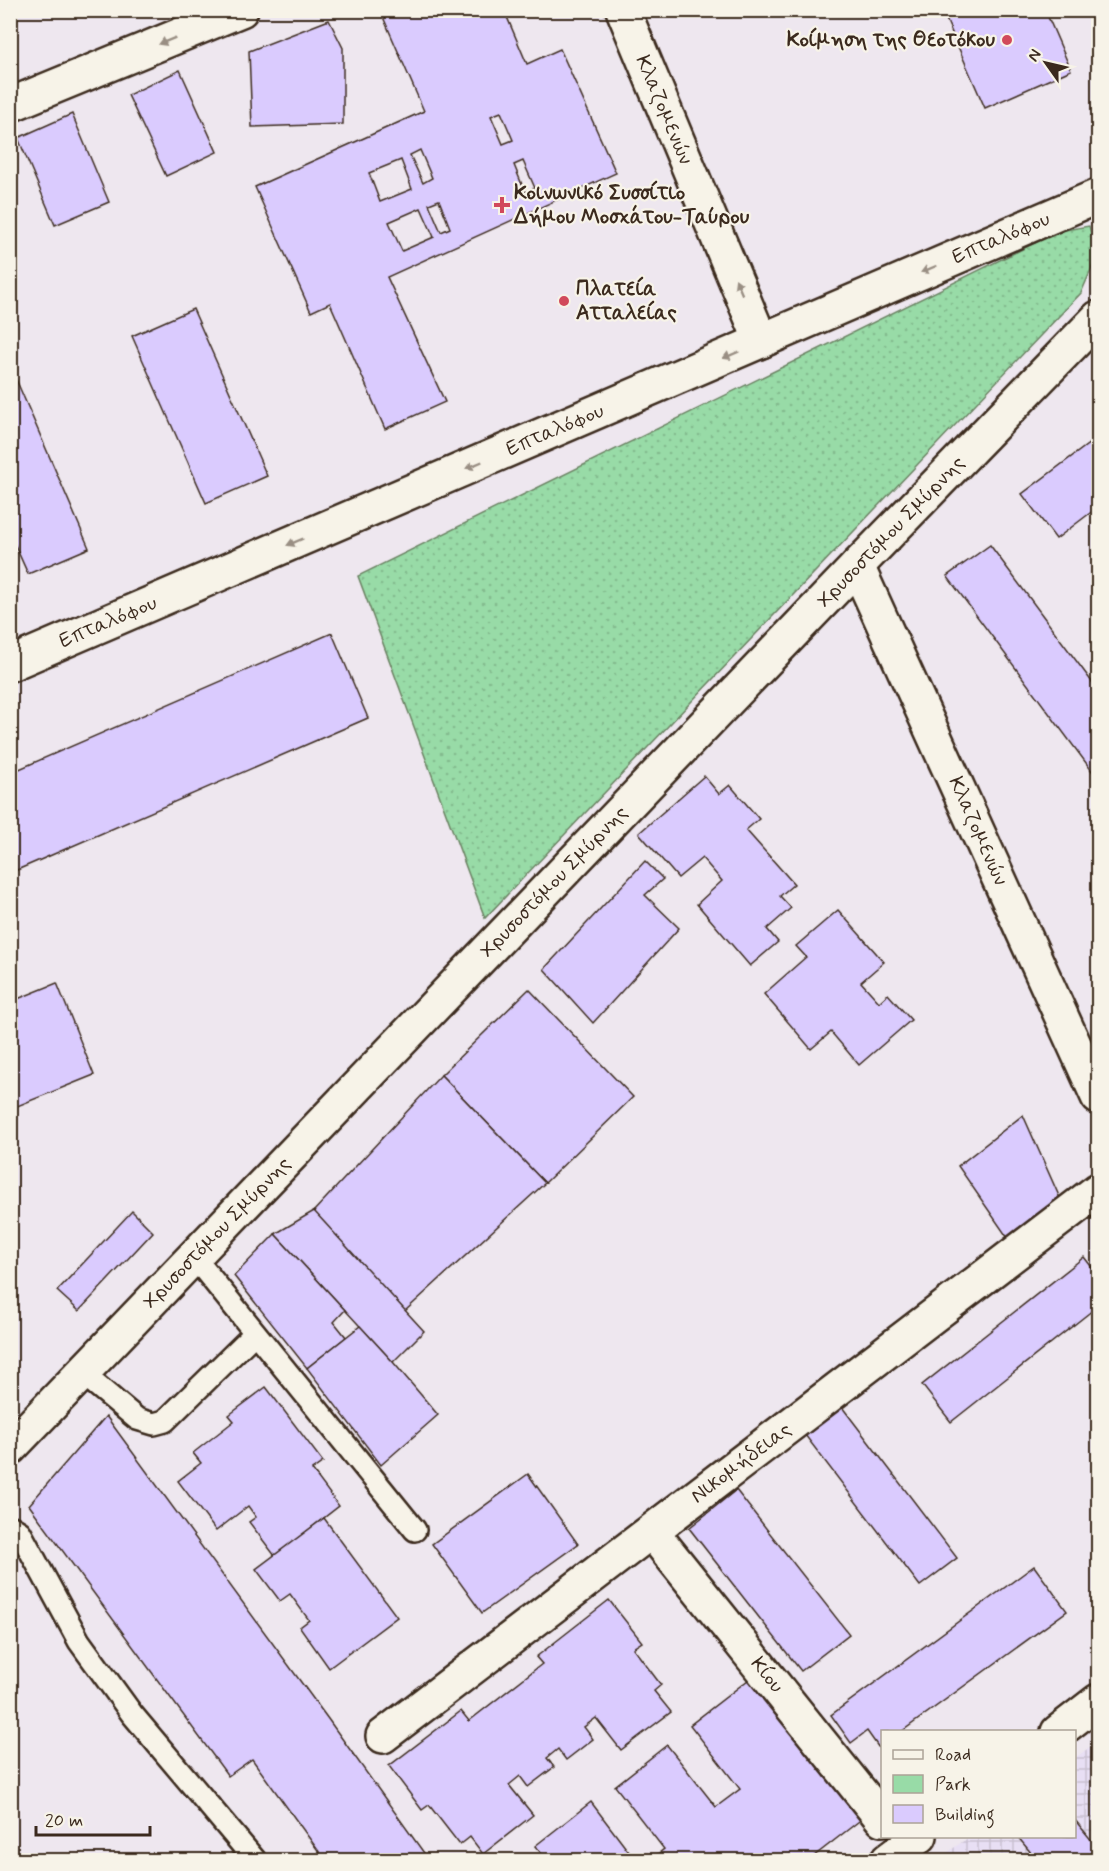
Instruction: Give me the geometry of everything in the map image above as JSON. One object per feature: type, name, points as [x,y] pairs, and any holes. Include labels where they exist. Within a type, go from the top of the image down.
[{"type":"street","points":[[10,105],[202,18],[241,10]]},
{"type":"street","name":"Κλαζομενών","points":[[623,10],[761,341]]},
{"type":"street","name":"Επταλόφου","points":[[10,664],[1098,196]]},
{"type":"street","name":"Χρυσοστόμου Σμύρνης","points":[[10,1448],[1098,318]]},
{"type":"street","name":"Κλαζομενών","points":[[857,566],[1098,1096]]},
{"type":"street","name":"Νικομήδειας","points":[[383,1736],[1098,1190]]},
{"type":"street","name":"Κίου","points":[[652,1532],[881,1818]]},
{"type":"street","points":[[1059,1730],[1098,1701]]},
{"type":"lane","points":[[194,1257],[415,1530]]},
{"type":"lane","points":[[82,1373],[137,1419],[154,1424],[165,1421],[255,1333]]},
{"type":"lane","points":[[10,1526],[20,1532],[79,1641],[132,1714],[255,1860]]},
{"type":"shaded area","points":[[1098,1741],[1098,1860],[937,1860],[968,1838],[1076,1838],[1076,1757]]},
{"type":"green space","points":[[1089,226],[1098,254],[1081,293],[485,918],[358,576],[1059,231]]},
{"type":"building","points":[[380,10],[504,10],[527,64],[560,49],[616,173],[387,277],[445,402],[385,429],[330,303],[311,312],[255,187],[424,111]],"holes":[[[501,112],[513,140],[503,144],[491,116]],[[420,150],[432,178],[423,183],[410,155]],[[401,160],[412,189],[380,202],[369,173]],[[523,161],[535,188],[525,192],[514,165]],[[439,200],[450,228],[441,232],[429,204]],[[421,208],[434,237],[402,251],[389,222]]]},
{"type":"building","name":"Κοίμηση της Θεοτόκου","points":[[942,10],[1045,10],[1071,70],[985,108]]},
{"type":"building","points":[[329,20],[343,48],[343,124],[252,127],[249,51]]},
{"type":"building","points":[[180,70],[217,152],[166,176],[128,95]]},
{"type":"building","points":[[72,114],[109,202],[55,225],[18,138]]},
{"type":"building","points":[[193,309],[267,476],[206,503],[132,336]]},
{"type":"building","points":[[15,377],[89,548],[28,574],[10,534],[10,379]]},
{"type":"building","points":[[1098,437],[1098,507],[1056,539],[1022,494]]},
{"type":"building","points":[[990,545],[1098,690],[1098,779],[947,576]]},
{"type":"building","points":[[332,633],[368,718],[10,873],[10,773]]},
{"type":"building","points":[[704,776],[719,794],[730,785],[759,819],[746,830],[794,884],[780,896],[791,908],[767,929],[778,942],[750,966],[697,904],[722,881],[702,858],[678,878],[639,833]]},
{"type":"building","points":[[645,861],[663,879],[645,895],[679,928],[593,1023],[544,969]]},
{"type":"building","points":[[838,910],[884,962],[861,982],[879,1002],[888,994],[911,1020],[859,1065],[831,1032],[811,1049],[764,994],[806,957],[796,946]]},
{"type":"building","points":[[57,983],[94,1075],[10,1109],[10,1002]]},
{"type":"building","points":[[529,989],[633,1097],[545,1183],[441,1075]]},
{"type":"building","points":[[441,1075],[545,1183],[405,1311],[313,1212]]},
{"type":"building","points":[[1023,1115],[1063,1205],[1012,1244],[958,1166]]},
{"type":"building","points":[[132,1211],[153,1232],[79,1311],[57,1291]]},
{"type":"building","points":[[314,1211],[424,1331],[393,1362],[275,1234]]},
{"type":"building","points":[[275,1234],[345,1310],[334,1322],[346,1337],[307,1368],[234,1276]]},
{"type":"building","points":[[1084,1257],[1098,1275],[1098,1306],[951,1422],[922,1385]]},
{"type":"building","points":[[360,1326],[438,1415],[381,1465],[307,1368]]},
{"type":"building","points":[[266,1387],[323,1462],[312,1470],[339,1506],[275,1556],[249,1522],[256,1517],[248,1506],[216,1531],[178,1481],[201,1463],[193,1453],[234,1421],[229,1415]]},
{"type":"building","points":[[842,1407],[957,1558],[920,1586],[805,1435]]},
{"type":"building","points":[[106,1416],[429,1860],[325,1860],[252,1759],[228,1776],[29,1505]]},
{"type":"building","points":[[528,1474],[578,1544],[482,1613],[432,1544]]},
{"type":"building","points":[[736,1490],[849,1634],[801,1671],[689,1528]]},
{"type":"building","points":[[324,1518],[397,1617],[329,1668],[300,1627],[309,1620],[290,1594],[280,1601],[256,1569]]},
{"type":"building","points":[[1034,1566],[1067,1611],[904,1730],[881,1730],[879,1748],[867,1731],[851,1743],[831,1715]]},
{"type":"building","points":[[609,1600],[642,1642],[633,1648],[661,1685],[654,1691],[671,1712],[621,1750],[596,1718],[584,1727],[593,1739],[566,1760],[558,1749],[547,1758],[554,1767],[528,1787],[520,1776],[509,1785],[533,1815],[483,1854],[470,1837],[460,1845],[429,1805],[422,1810],[389,1766],[461,1711],[469,1721],[542,1664],[536,1657]]},
{"type":"building","points":[[748,1680],[863,1818],[809,1860],[650,1860],[664,1849],[615,1786],[667,1745],[716,1807],[740,1789],[690,1725]]},
{"type":"building","points":[[591,1802],[635,1860],[547,1860],[535,1846]]},
{"type":"building","points":[[1076,1821],[1098,1848],[1098,1860],[1037,1860],[1019,1838],[1076,1838]]},
{"type":"place","name":"Κοίμηση της Θεοτόκου","points":[[1007,40]]},
{"type":"place","name":"Κοινωνικό Συσσίτιο Δήμου Μοσχάτου-Ταύρου","points":[[502,205]]},
{"type":"place","name":"Πλατεία Ατταλείας","points":[[564,301]]}]
